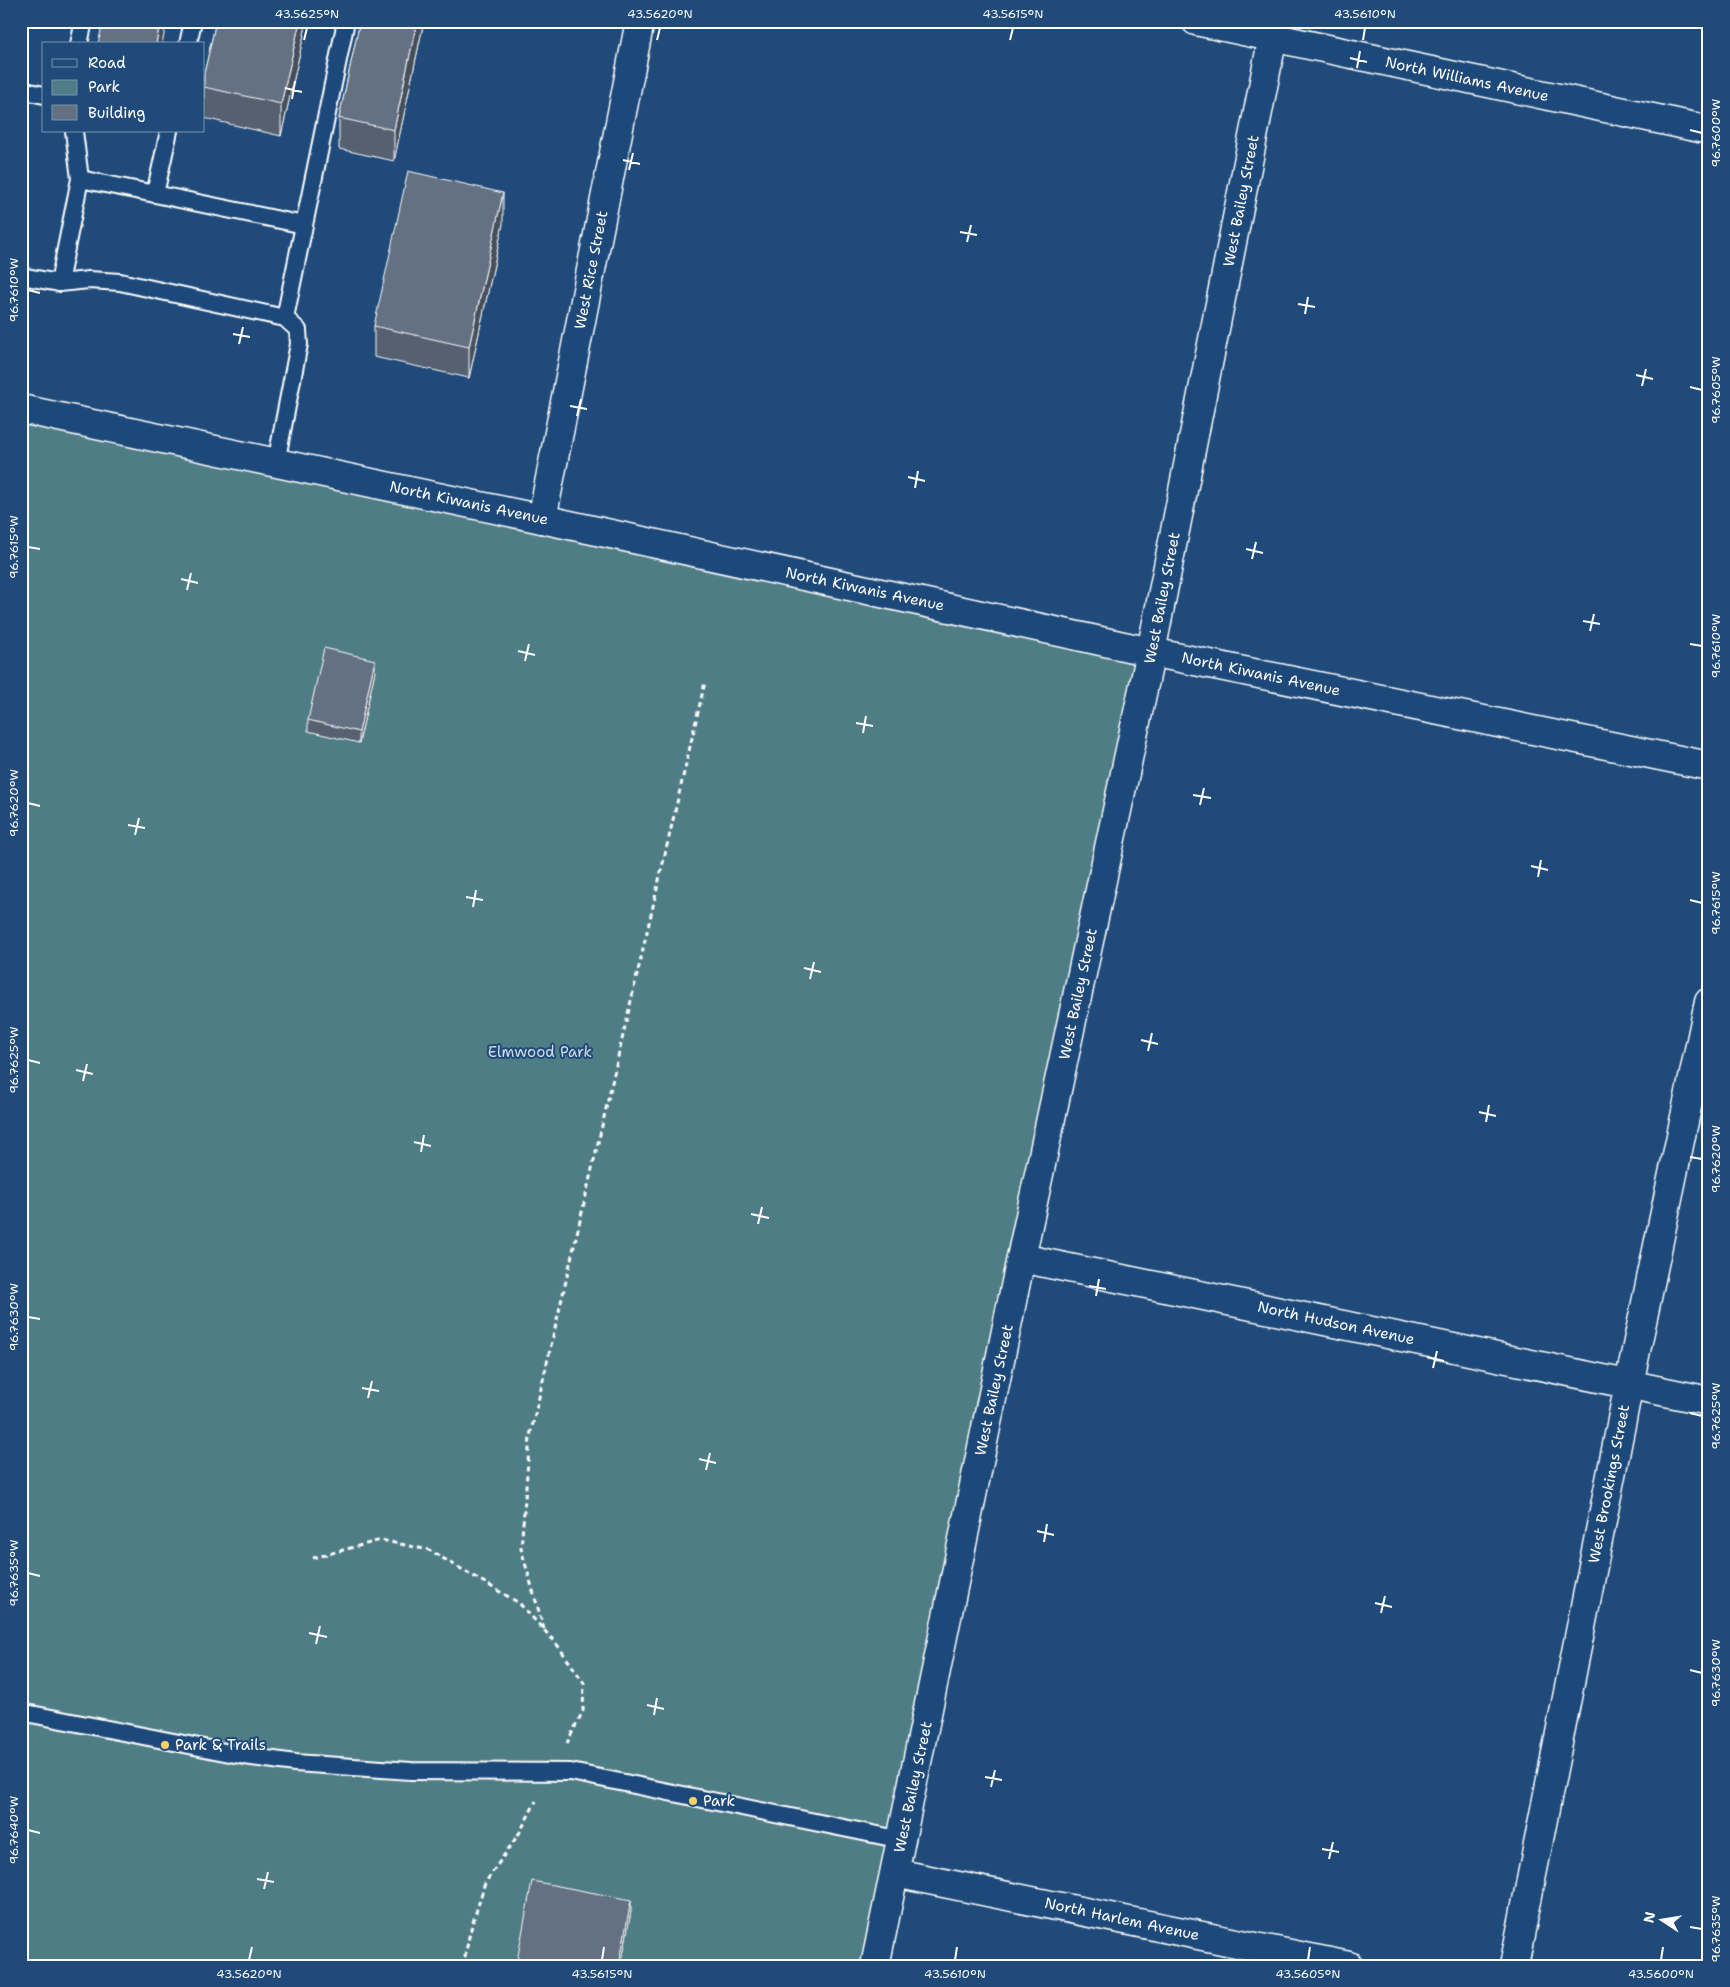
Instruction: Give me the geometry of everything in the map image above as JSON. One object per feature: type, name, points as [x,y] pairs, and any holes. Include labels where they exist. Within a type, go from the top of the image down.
[{"type":"street","name":"West Rice Street","points":[[542,518],[640,21]]},
{"type":"street","name":"North Williams Avenue","points":[[1196,21],[1275,30],[1709,130]]},
{"type":"street","name":"West Bailey Street","points":[[875,1966],[1021,1258],[1151,652],[1275,30]]},
{"type":"street","name":"North Kiwanis Avenue","points":[[21,409],[542,518],[1151,652],[1709,766]]},
{"type":"street","name":"West Brookings Street","points":[[1514,1966],[1629,1384],[1709,1002]]},
{"type":"street","name":"North Hudson Avenue","points":[[1021,1258],[1709,1401]]},
{"type":"street","name":"North Harlem Avenue","points":[[895,1873],[1349,1966]]},
{"type":"lane","points":[[79,42],[84,21]]},
{"type":"lane","points":[[188,42],[192,21]]},
{"type":"lane","points":[[285,318],[346,21]]},
{"type":"lane","points":[[21,90],[42,94]]},
{"type":"lane","points":[[59,283],[80,179],[74,132]]},
{"type":"lane","points":[[155,194],[169,132]]},
{"type":"lane","points":[[80,179],[304,225]]},
{"type":"lane","points":[[21,276],[59,283],[89,280],[120,282],[285,318],[298,330],[299,344],[276,463]]},
{"type":"lane","points":[[21,1712],[245,1756],[295,1763],[410,1771],[571,1772],[902,1840]]},
{"type":"path","points":[[544,1629],[521,1549],[530,1436],[705,682]]},
{"type":"path","points":[[313,1558],[380,1540],[429,1550],[519,1603],[556,1643],[584,1683],[583,1712],[520,1832],[486,1883],[470,1932],[463,1966]]},
{"type":"green space","name":"Elmwood Park","points":[[21,410],[1151,652],[881,1966],[21,1966]]},
{"type":"building","points":[[103,21],[160,21],[156,42],[98,42]]},
{"type":"building","points":[[216,21],[300,21],[281,104],[205,87],[205,70]]},
{"type":"building","points":[[360,21],[417,21],[394,130],[339,118]]},
{"type":"building","points":[[408,171],[503,193],[469,347],[374,326]]},
{"type":"building","points":[[324,648],[375,660],[359,732],[308,720]]},
{"type":"building","points":[[532,1881],[631,1900],[619,1966],[543,1966],[517,1961]]},
{"type":"place","name":"Park & Trails","points":[[165,1745]]},
{"type":"place","name":"Park","points":[[693,1801]]}]
